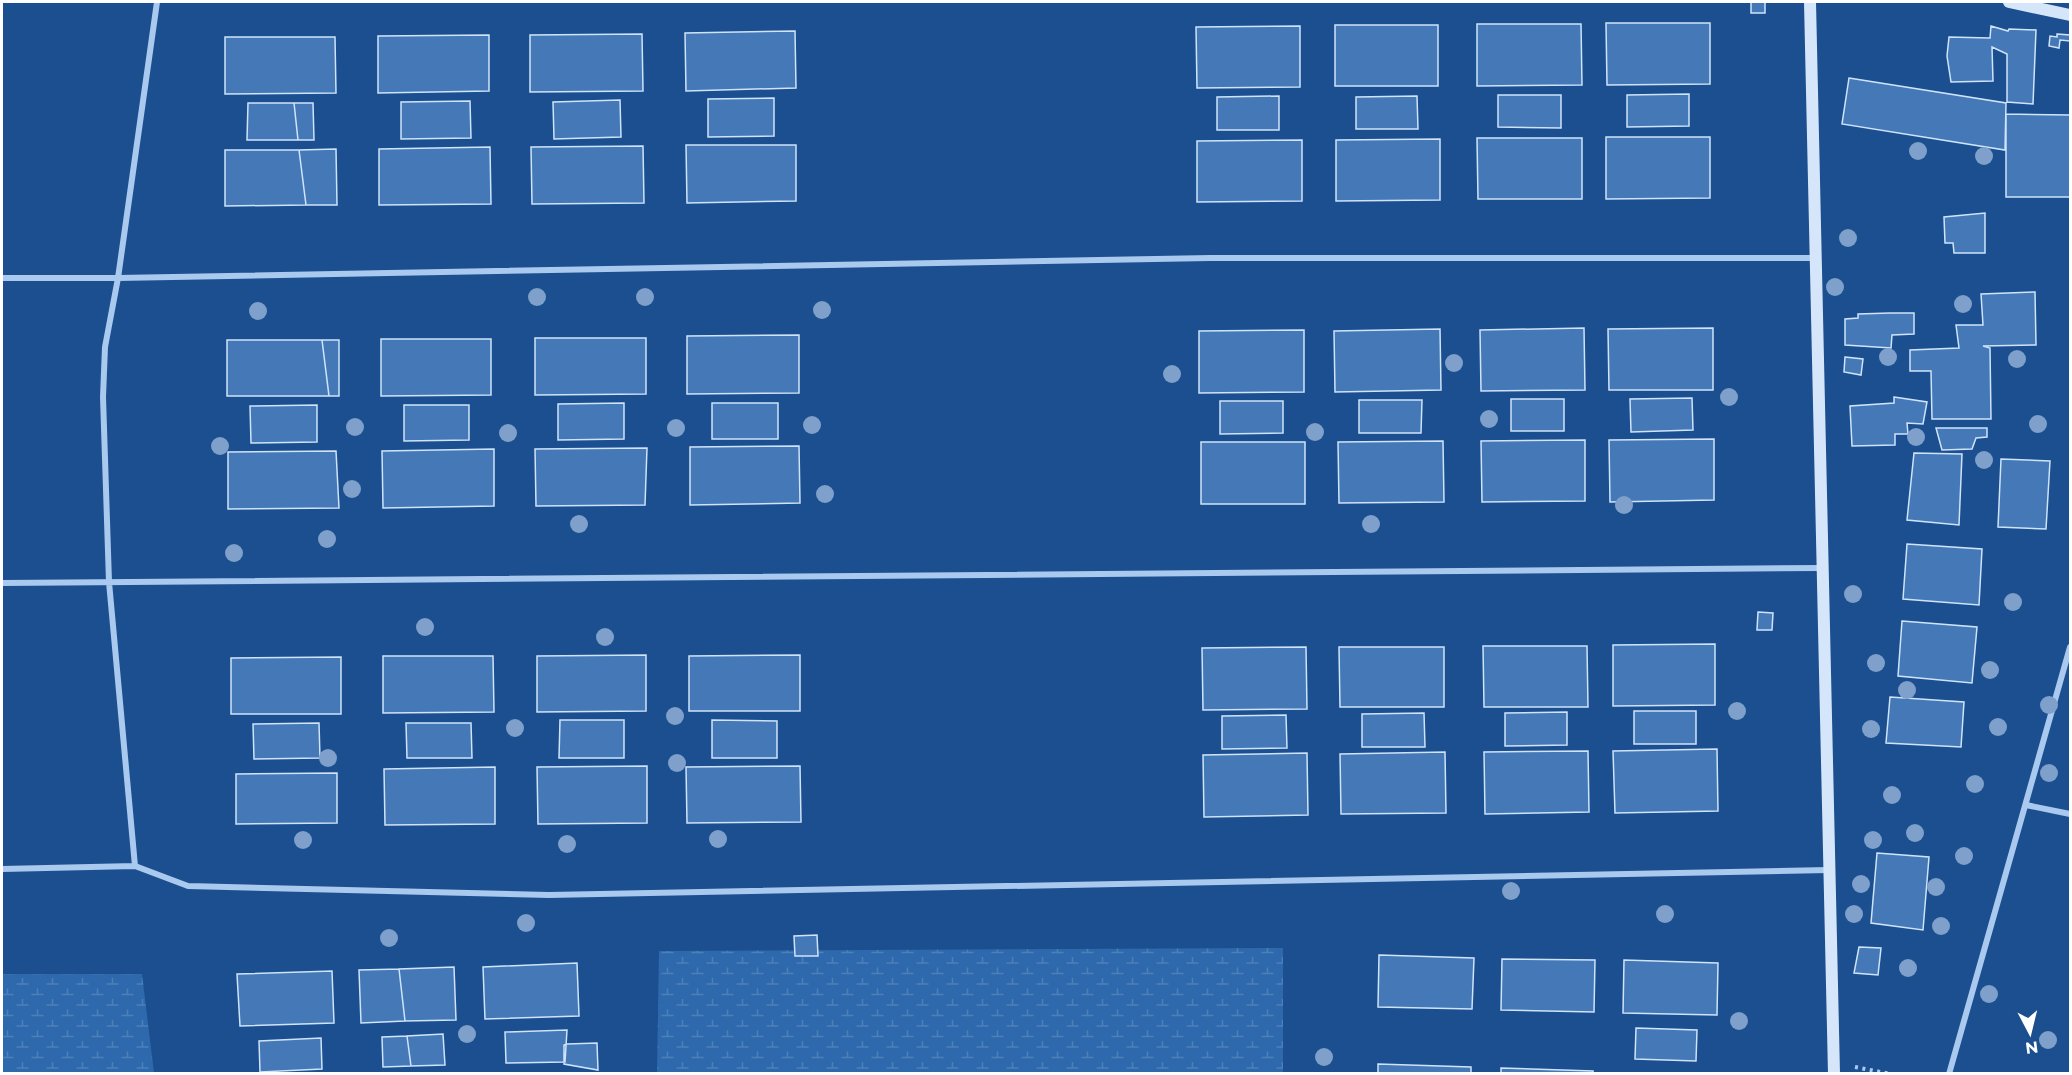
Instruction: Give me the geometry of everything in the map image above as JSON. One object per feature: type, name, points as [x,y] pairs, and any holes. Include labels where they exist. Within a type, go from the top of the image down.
[{"type":"main road","points":[[1810,2],[1833,1068]]},
{"type":"main road","points":[[2009,2],[2070,15]]},
{"type":"street","points":[[135,866],[109,582],[103,397],[105,347],[118,278],[157,2]]},
{"type":"street","points":[[2,278],[118,278],[1210,258],[1816,258]]},
{"type":"street","points":[[2,583],[1823,568]]},
{"type":"street","points":[[1949,1074],[2070,647]]},
{"type":"street","points":[[2026,805],[2070,814]]},
{"type":"street","points":[[2,869],[135,866],[188,886],[549,895],[1829,870]]},
{"type":"path","points":[[1833,1068],[1891,1074]]},
{"type":"green space","points":[[1283,948],[1283,1073],[657,1074],[659,951]]},
{"type":"green space","points":[[2,974],[142,974],[154,1073],[2,1073]]},
{"type":"building","points":[[1751,2],[1765,2],[1765,13],[1751,13]]},
{"type":"building","points":[[1606,23],[1710,23],[1710,84],[1607,85]]},
{"type":"building","points":[[1477,24],[1581,24],[1582,85],[1477,86]]},
{"type":"building","points":[[1335,25],[1438,25],[1438,86],[1335,86]]},
{"type":"building","points":[[1300,26],[1300,87],[1197,88],[1196,27]]},
{"type":"building","points":[[1991,26],[2008,31],[2009,29],[2036,30],[2033,104],[2007,102],[2007,54],[1992,47],[1993,81],[1951,82],[1947,56],[1949,37],[1990,38]]},
{"type":"building","points":[[795,31],[796,88],[686,91],[685,33]]},
{"type":"building","points":[[642,34],[643,91],[530,92],[530,35]]},
{"type":"building","points":[[2057,34],[2070,35],[2070,41],[2060,40],[2059,48],[2049,46],[2050,36],[2057,37]]},
{"type":"building","points":[[489,35],[489,91],[378,93],[378,36]]},
{"type":"building","points":[[225,37],[335,37],[336,93],[225,94]]},
{"type":"building","points":[[1849,78],[2006,103],[2005,150],[1842,124]]},
{"type":"building","points":[[1689,94],[1689,126],[1627,127],[1627,95]]},
{"type":"building","points":[[1498,95],[1561,95],[1561,128],[1498,127]]},
{"type":"building","points":[[1279,96],[1279,130],[1217,130],[1217,97]]},
{"type":"building","points":[[1417,96],[1418,129],[1356,129],[1356,97]]},
{"type":"building","points":[[774,98],[774,136],[708,137],[708,99]]},
{"type":"building","points":[[620,100],[621,137],[554,139],[553,102]]},
{"type":"building","points":[[470,101],[471,138],[401,139],[401,102]]},
{"type":"building","points":[[248,103],[294,103],[298,140],[247,140]]},
{"type":"building","points":[[294,103],[313,103],[314,140],[298,140]]},
{"type":"building","points":[[2006,114],[2070,115],[2070,197],[2006,197]]},
{"type":"building","points":[[1606,137],[1710,137],[1710,198],[1606,199]]},
{"type":"building","points":[[1477,138],[1582,138],[1582,199],[1478,199]]},
{"type":"building","points":[[1440,139],[1440,200],[1336,201],[1336,140]]},
{"type":"building","points":[[1302,140],[1302,201],[1197,202],[1197,141]]},
{"type":"building","points":[[686,145],[796,145],[796,201],[687,203]]},
{"type":"building","points":[[643,146],[644,203],[532,204],[531,147]]},
{"type":"building","points":[[490,147],[491,204],[379,205],[379,149]]},
{"type":"building","points":[[336,149],[337,205],[306,205],[299,150]]},
{"type":"building","points":[[225,150],[299,150],[306,205],[225,206]]},
{"type":"building","points":[[1985,213],[1985,253],[1954,253],[1953,243],[1945,243],[1944,217]]},
{"type":"building","points":[[2035,292],[2036,345],[1983,346],[1990,348],[1991,419],[1932,419],[1931,371],[1910,371],[1910,350],[1959,348],[1956,325],[1983,325],[1981,294]]},
{"type":"building","points":[[1914,313],[1914,334],[1892,335],[1891,348],[1845,345],[1845,319],[1858,318],[1858,314]]},
{"type":"building","points":[[1584,328],[1585,390],[1481,391],[1480,330]]},
{"type":"building","points":[[1713,328],[1713,390],[1609,390],[1608,329]]},
{"type":"building","points":[[1440,329],[1441,390],[1335,392],[1334,331]]},
{"type":"building","points":[[1304,330],[1304,392],[1199,393],[1199,331]]},
{"type":"building","points":[[799,335],[799,393],[687,394],[687,336]]},
{"type":"building","points":[[535,338],[646,338],[646,394],[535,395]]},
{"type":"building","points":[[381,339],[491,339],[491,395],[381,396]]},
{"type":"building","points":[[227,340],[322,340],[329,396],[227,396]]},
{"type":"building","points":[[322,340],[339,340],[339,396],[329,396]]},
{"type":"building","points":[[1845,357],[1863,359],[1861,375],[1844,372]]},
{"type":"building","points":[[1894,397],[1927,402],[1923,424],[1907,423],[1908,434],[1895,434],[1895,445],[1852,446],[1850,406],[1894,403]]},
{"type":"building","points":[[1692,398],[1693,430],[1631,432],[1630,399]]},
{"type":"building","points":[[1511,399],[1564,399],[1564,431],[1511,431]]},
{"type":"building","points":[[1359,400],[1422,400],[1421,433],[1359,433]]},
{"type":"building","points":[[1220,401],[1283,401],[1283,433],[1220,434]]},
{"type":"building","points":[[624,403],[624,439],[558,440],[558,404]]},
{"type":"building","points":[[712,403],[778,403],[778,439],[712,439]]},
{"type":"building","points":[[317,405],[317,442],[251,443],[250,406]]},
{"type":"building","points":[[404,405],[469,405],[469,440],[404,441]]},
{"type":"building","points":[[1936,428],[1987,428],[1987,437],[1976,438],[1972,449],[1942,450]]},
{"type":"building","points":[[1714,439],[1714,500],[1610,502],[1609,440]]},
{"type":"building","points":[[1585,440],[1585,501],[1482,502],[1481,441]]},
{"type":"building","points":[[1443,441],[1444,502],[1339,503],[1338,442]]},
{"type":"building","points":[[1201,442],[1305,442],[1305,504],[1201,504]]},
{"type":"building","points":[[799,446],[800,503],[690,505],[690,447]]},
{"type":"building","points":[[647,448],[645,505],[536,506],[535,449]]},
{"type":"building","points":[[494,449],[494,506],[383,508],[382,451]]},
{"type":"building","points":[[336,451],[339,508],[228,509],[228,452]]},
{"type":"building","points":[[1914,453],[1962,454],[1959,525],[1907,520]]},
{"type":"building","points":[[2001,459],[2050,461],[2046,529],[1998,527]]},
{"type":"building","points":[[1907,544],[1982,549],[1979,605],[1903,599]]},
{"type":"building","points":[[1758,612],[1773,613],[1772,630],[1757,630]]},
{"type":"building","points":[[1902,621],[1977,627],[1972,683],[1898,676]]},
{"type":"building","points":[[1715,644],[1715,705],[1613,706],[1613,645]]},
{"type":"building","points":[[1483,646],[1587,646],[1588,707],[1484,707]]},
{"type":"building","points":[[1306,647],[1307,709],[1203,710],[1202,648]]},
{"type":"building","points":[[1339,647],[1444,647],[1444,707],[1340,707]]},
{"type":"building","points":[[646,655],[646,711],[537,712],[537,656]]},
{"type":"building","points":[[800,655],[800,711],[689,711],[689,656]]},
{"type":"building","points":[[383,656],[493,656],[494,712],[383,713]]},
{"type":"building","points":[[341,657],[341,714],[231,714],[231,658]]},
{"type":"building","points":[[1890,697],[1964,702],[1961,747],[1886,743]]},
{"type":"building","points":[[1634,711],[1696,711],[1696,744],[1634,744]]},
{"type":"building","points":[[1567,712],[1567,745],[1505,746],[1505,713]]},
{"type":"building","points":[[1424,713],[1425,747],[1362,747],[1362,714]]},
{"type":"building","points":[[1286,715],[1287,748],[1222,749],[1222,716]]},
{"type":"building","points":[[560,720],[624,720],[624,758],[559,758]]},
{"type":"building","points":[[712,720],[777,721],[777,758],[712,758]]},
{"type":"building","points":[[319,723],[320,758],[254,759],[253,724]]},
{"type":"building","points":[[406,723],[471,723],[472,758],[407,758]]},
{"type":"building","points":[[1717,749],[1718,811],[1615,813],[1613,751]]},
{"type":"building","points":[[1588,751],[1589,812],[1485,814],[1484,752]]},
{"type":"building","points":[[1445,752],[1446,813],[1341,814],[1340,754]]},
{"type":"building","points":[[1307,753],[1308,815],[1204,817],[1203,755]]},
{"type":"building","points":[[647,766],[647,823],[538,824],[537,767]]},
{"type":"building","points":[[800,766],[801,822],[687,823],[686,767]]},
{"type":"building","points":[[495,767],[495,824],[385,825],[384,769]]},
{"type":"building","points":[[337,773],[337,823],[236,824],[236,774]]},
{"type":"building","points":[[1877,853],[1929,857],[1923,930],[1871,923]]},
{"type":"building","points":[[817,935],[818,956],[795,956],[794,936]]},
{"type":"building","points":[[1859,947],[1881,948],[1878,975],[1854,973]]},
{"type":"building","points":[[1379,955],[1474,958],[1472,1009],[1378,1007]]},
{"type":"building","points":[[1502,959],[1595,960],[1594,1012],[1501,1010]]},
{"type":"building","points":[[1624,960],[1718,963],[1717,1015],[1623,1013]]},
{"type":"building","points":[[577,963],[579,1016],[485,1019],[483,967]]},
{"type":"building","points":[[454,967],[456,1020],[405,1021],[399,969]]},
{"type":"building","points":[[399,969],[405,1021],[361,1023],[359,970]]},
{"type":"building","points":[[332,971],[334,1023],[240,1026],[237,974]]},
{"type":"building","points":[[1636,1028],[1697,1030],[1696,1061],[1635,1059]]},
{"type":"building","points":[[567,1030],[565,1062],[506,1063],[505,1032]]},
{"type":"building","points":[[443,1034],[445,1065],[411,1066],[407,1036]]},
{"type":"building","points":[[407,1036],[411,1066],[383,1067],[382,1037]]},
{"type":"building","points":[[321,1038],[322,1069],[260,1072],[259,1041]]},
{"type":"building","points":[[597,1043],[598,1070],[564,1064],[564,1045]]},
{"type":"building","points":[[1378,1064],[1471,1067],[1471,1074],[1378,1074]]},
{"type":"building","points":[[1501,1068],[1593,1071],[1593,1074],[1501,1074]]}]
